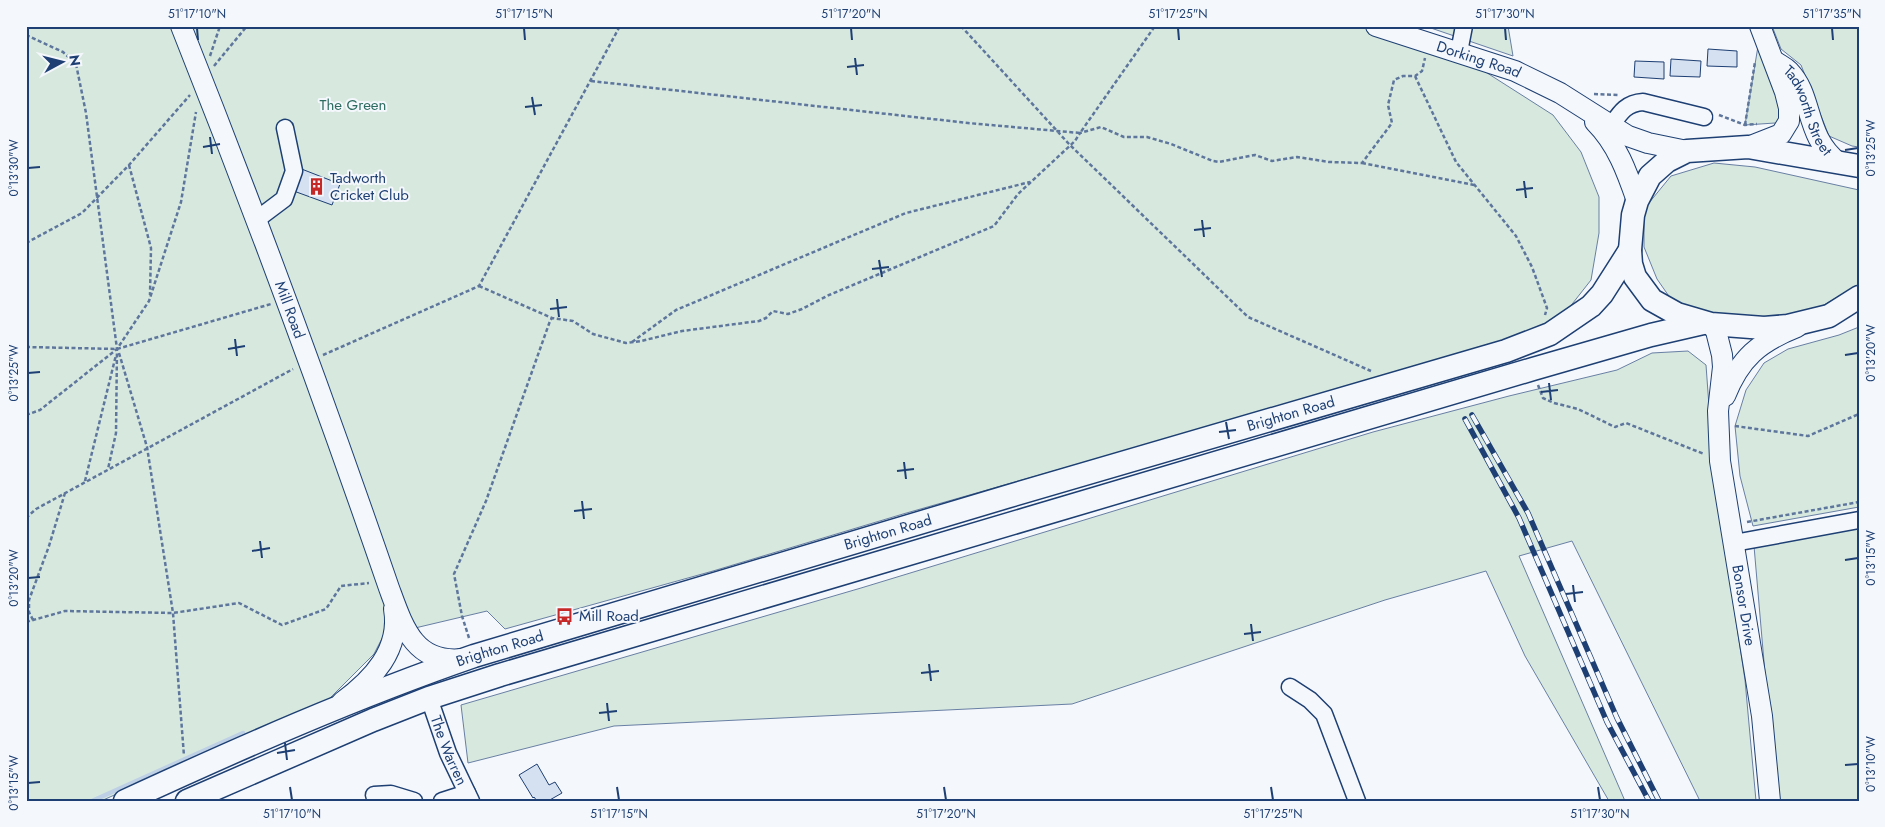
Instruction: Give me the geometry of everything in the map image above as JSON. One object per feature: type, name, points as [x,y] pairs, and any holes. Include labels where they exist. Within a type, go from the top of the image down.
[{"type":"highway","points":[[1849,165],[1748,147],[1687,151],[1667,161],[1650,176],[1636,201],[1632,223],[1631,264],[1635,277],[1652,300],[1677,314],[1707,324],[1764,328],[1813,322],[1829,316],[1859,298]]},
{"type":"highway","name":"Brighton Road","points":[[125,801],[326,712],[471,658],[1043,486],[1490,356],[1537,340],[1564,325],[1590,306],[1602,294],[1630,250]]},
{"type":"highway","name":"Brighton Road","points":[[187,801],[208,796],[318,743],[428,698],[510,672],[1533,369],[1651,335],[1707,324]]},
{"type":"main road","name":"Mill Road","points":[[181,26],[286,299],[389,588],[409,635],[417,646],[427,654],[439,659],[471,658]]},
{"type":"main road","name":"Dorking Road","points":[[1376,26],[1515,71],[1546,85],[1628,136],[1648,143],[1687,151]]},
{"type":"main road","name":"Tadworth Street","points":[[1748,147],[1780,134],[1789,121],[1788,102],[1765,59],[1760,26]]},
{"type":"main road","name":"Tadworth Street","points":[[1765,59],[1789,70],[1795,80],[1818,140],[1830,156],[1849,165]]},
{"type":"main road","name":"Dorking Road","points":[[1576,104],[1608,138],[1623,163],[1636,201]]},
{"type":"main road","name":"Bonsor Drive","points":[[1718,411],[1737,370],[1752,352],[1769,340],[1813,322]]},
{"type":"main road","name":"Bonsor Drive","points":[[1707,324],[1716,331],[1722,355],[1723,367],[1718,411],[1720,461],[1762,716],[1770,801]]},
{"type":"main road","name":"Mill Road","points":[[326,712],[369,680],[390,650],[394,632],[395,613],[389,588]]},
{"type":"street","points":[[1459,52],[1464,26]]},
{"type":"street","points":[[1611,126],[1624,108],[1634,102],[1643,102],[1704,117]]},
{"type":"street","points":[[256,220],[284,199],[294,171],[285,128]]},
{"type":"street","points":[[1732,534],[1859,520]]},
{"type":"street","points":[[1290,687],[1310,700],[1324,714],[1357,801]]},
{"type":"street","name":"The Warren","points":[[428,698],[448,754],[469,797]]},
{"type":"street","points":[[374,795],[391,794],[414,801]]},
{"type":"street","points":[[442,801],[469,797]]},
{"type":"path","points":[[202,80],[220,26]]},
{"type":"path","points":[[26,243],[82,213],[129,165],[247,26]]},
{"type":"path","points":[[26,518],[36,509],[147,447],[309,361],[479,286],[620,26]]},
{"type":"path","points":[[961,26],[1057,131],[1248,317],[1371,371]]},
{"type":"path","points":[[479,286],[552,318],[573,321],[593,334],[632,343],[682,330],[759,321],[766,318],[773,311],[788,314],[802,309],[829,295],[994,226],[1018,194],[1080,133],[1155,26]]},
{"type":"path","points":[[26,35],[63,52],[76,64],[86,113],[118,349],[116,433],[108,469]]},
{"type":"path","points":[[1362,163],[1392,123],[1388,105],[1394,80],[1403,76],[1415,76],[1422,71],[1425,57],[1438,46]]},
{"type":"path","points":[[1745,125],[1765,59]]},
{"type":"path","points":[[1415,76],[1456,162],[1516,236],[1532,267],[1547,308],[1537,340]]},
{"type":"path","points":[[591,80],[958,122],[1080,133],[1101,127],[1124,137],[1147,137],[1171,144],[1219,162],[1255,155],[1272,160],[1297,158],[1328,162],[1362,163],[1475,186]]},
{"type":"path","points":[[26,415],[40,410],[118,349],[150,301],[181,202],[196,110]]},
{"type":"path","points":[[129,165],[152,248],[150,301]]},
{"type":"path","points":[[632,343],[676,310],[906,213],[1032,181]]},
{"type":"path","points":[[26,347],[118,349],[286,299]]},
{"type":"path","points":[[471,658],[454,574],[486,501],[552,318]]},
{"type":"path","points":[[118,349],[147,447],[173,613],[184,757]]},
{"type":"path","points":[[85,482],[118,349]]},
{"type":"path","points":[[1533,369],[1543,398],[1578,409],[1616,427],[1626,423],[1720,461]]},
{"type":"path","points":[[1735,426],[1808,436],[1859,414]]},
{"type":"path","points":[[34,620],[29,612],[29,600],[49,546],[65,494]]},
{"type":"path","points":[[1732,534],[1859,502]]},
{"type":"path","points":[[26,622],[65,611],[173,613],[239,603],[282,625],[326,609],[341,586],[389,588]]},
{"type":"green space","name":"The Green","points":[[26,26],[1376,26],[1484,71],[1553,115],[1581,152],[1599,197],[1599,233],[1591,280],[1569,308],[1520,340],[1411,367],[713,571],[505,629],[487,611],[415,628],[395,613],[374,654],[329,699],[101,801],[26,801]]},
{"type":"green space","points":[[1425,26],[1508,26],[1513,56]]},
{"type":"green space","points":[[1772,26],[1859,26],[1859,147],[1829,136],[1801,65],[1781,49]]},
{"type":"green space","points":[[1761,28],[1784,128],[1775,123],[1745,125]]},
{"type":"green space","points":[[1714,163],[1755,167],[1859,190],[1859,284],[1814,311],[1776,319],[1718,316],[1673,302],[1657,279],[1644,247],[1644,209],[1671,176]]},
{"type":"green space","points":[[1859,327],[1859,507],[1753,526],[1740,476],[1735,426],[1746,390],[1764,363],[1788,349],[1839,335]]},
{"type":"green space","points":[[1688,351],[1706,365],[1714,475],[1745,680],[1756,801],[1700,801],[1572,541],[1519,556],[1625,801],[1609,801],[1525,656],[1486,571],[1385,600],[1072,704],[614,726],[468,763],[461,705],[861,588],[1373,432],[1617,370],[1652,353]]},
{"type":"green space","points":[[1859,527],[1859,801],[1776,801],[1754,546]]},
{"type":"building","points":[[1708,49],[1737,51],[1737,67],[1707,66]]},
{"type":"building","points":[[1671,59],[1701,61],[1700,77],[1670,76]]},
{"type":"building","points":[[1635,61],[1664,62],[1664,79],[1634,77]]},
{"type":"building","name":"Tadworth Cricket Club","points":[[299,168],[340,184],[332,205],[291,190]]},
{"type":"building","points":[[537,764],[549,785],[555,782],[562,793],[548,801],[537,801],[533,798],[519,775]]},
{"type":"waterway","points":[[92,801],[243,733]]},
{"type":"railway","points":[[1472,415],[1528,513],[1617,718],[1659,801]]},
{"type":"railway","points":[[1465,419],[1519,518],[1607,722],[1649,801]]},
{"type":"place","name":"Tadworth Cricket Club","points":[[316,187]]},
{"type":"place","name":"Mill Road","points":[[565,616]]}]
